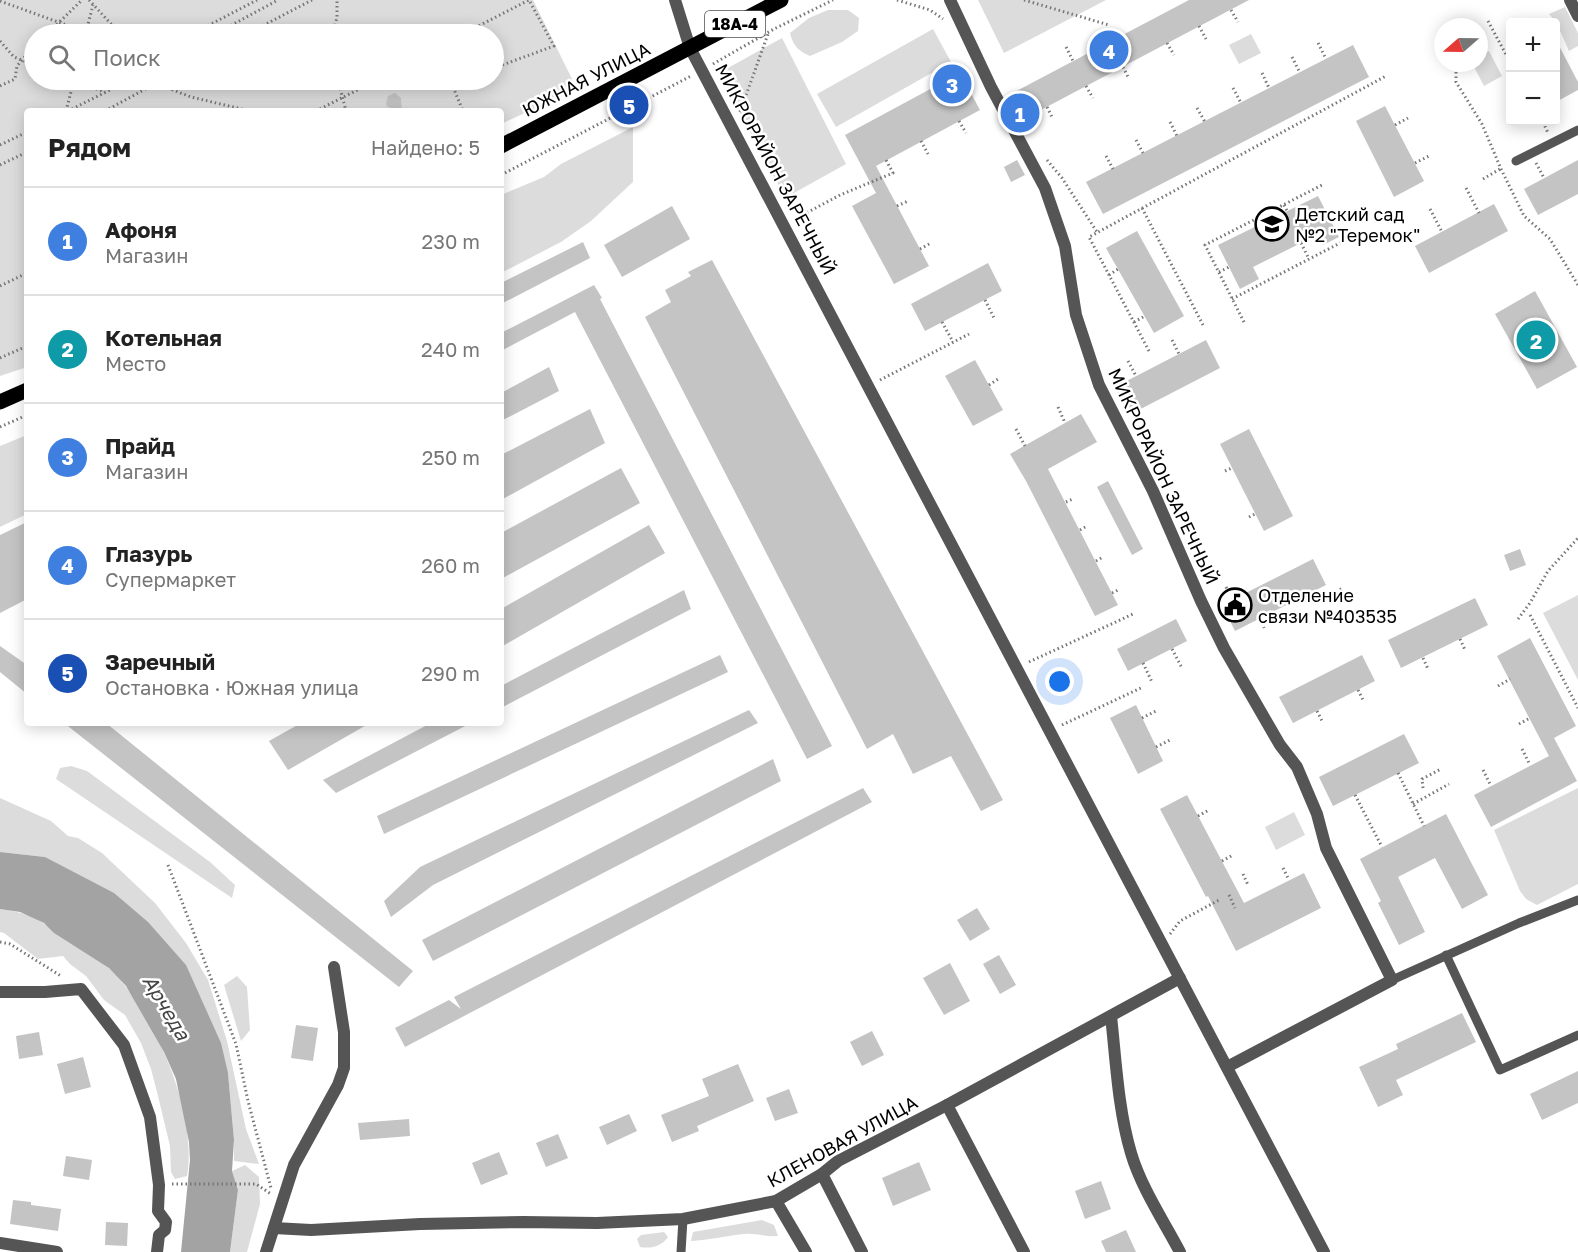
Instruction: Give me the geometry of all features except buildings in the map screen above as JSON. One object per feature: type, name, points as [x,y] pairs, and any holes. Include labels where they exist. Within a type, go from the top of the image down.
[{"type":"main road","name":"18А-4","points":[[690,48],[781,0]]},
{"type":"main road","name":"ЮЖНАЯ УЛИЦА","points":[[504,144],[690,48]]},
{"type":"main road","points":[[0,402],[24,391]]},
{"type":"street","name":"МИКРОРАЙОН ЗАРЕЧНЫЙ","points":[[675,0],[690,48],[1324,1252]]},
{"type":"street","name":"МИКРОРАЙОН ЗАРЕЧНЫЙ","points":[[950,0],[991,87],[1046,188],[1065,246],[1076,315],[1099,385],[1153,491],[1224,648],[1280,745],[1297,767],[1317,814],[1326,848],[1392,980]]},
{"type":"street","points":[[1570,0],[1578,16]]},
{"type":"street","points":[[266,1252],[294,1165],[338,1085],[344,1068],[344,1032],[334,967]]},
{"type":"street","name":"КЛЕНОВАЯ УЛИЦА","points":[[274,1228],[311,1230],[420,1224],[597,1223],[683,1219],[776,1201],[822,1174],[838,1161],[947,1105],[1180,978]]},
{"type":"street","points":[[1227,1068],[1392,980]]},
{"type":"street","points":[[0,992],[81,989],[124,1045],[150,1117],[159,1185],[158,1211],[166,1222],[165,1230],[159,1235],[157,1252]]},
{"type":"street","points":[[1111,1016],[1124,1121],[1131,1155],[1180,1252]]},
{"type":"street","points":[[947,1105],[1024,1252]]},
{"type":"street","points":[[822,1174],[862,1252]]},
{"type":"street","points":[[776,1201],[806,1252]]},
{"type":"street","points":[[0,1243],[57,1252]]},
{"type":"lane","points":[[1516,161],[1578,130]]},
{"type":"lane","points":[[1392,980],[1578,900]]},
{"type":"lane","points":[[1446,955],[1500,1070],[1578,1035]]},
{"type":"lane","points":[[681,1252],[683,1219]]},
{"type":"path","points":[[0,1],[58,23],[82,0]]},
{"type":"path","points":[[89,0],[111,24]]},
{"type":"path","points":[[211,24],[257,0]]},
{"type":"path","points":[[234,24],[278,0]]},
{"type":"path","points":[[266,24],[312,0]]},
{"type":"path","points":[[335,24],[338,0]]},
{"type":"path","points":[[482,24],[529,0],[554,46],[504,64]]},
{"type":"path","points":[[504,173],[833,0]]},
{"type":"path","points":[[897,0],[930,10],[967,36]]},
{"type":"path","points":[[1024,0],[1109,25]]},
{"type":"path","points":[[90,24],[93,5]]},
{"type":"path","points":[[1231,10],[1238,22]]},
{"type":"path","points":[[1488,21],[1506,53]]},
{"type":"path","points":[[1199,26],[1206,39]]},
{"type":"path","points":[[733,130],[769,32]]},
{"type":"path","points":[[0,41],[14,57],[24,61]]},
{"type":"path","points":[[1167,43],[1174,55]]},
{"type":"path","points":[[1318,44],[1326,59]]},
{"type":"path","points":[[1066,47],[1073,61]]},
{"type":"path","points":[[0,86],[15,79],[17,66],[24,57]]},
{"type":"path","points":[[1292,57],[1300,73]]},
{"type":"path","points":[[1123,67],[1129,79]]},
{"type":"path","points":[[1456,72],[1456,82],[1482,124],[1524,216],[1550,239],[1578,285]]},
{"type":"path","points":[[1262,73],[1269,88]]},
{"type":"path","points":[[1149,351],[1089,237],[1386,76]]},
{"type":"path","points":[[1086,86],[1093,98]]},
{"type":"path","points":[[1233,88],[1240,103]]},
{"type":"path","points":[[68,108],[72,90]]},
{"type":"path","points":[[100,90],[105,92]]},
{"type":"path","points":[[73,108],[109,90]]},
{"type":"path","points":[[110,108],[142,90]]},
{"type":"path","points":[[173,90],[191,97],[237,108]]},
{"type":"path","points":[[341,90],[345,108]]},
{"type":"path","points":[[322,108],[358,90]]},
{"type":"path","points":[[454,90],[462,108]]},
{"type":"path","points":[[1047,107],[1053,119]]},
{"type":"path","points":[[1197,108],[1204,122]]},
{"type":"path","points":[[1395,124],[1408,118]]},
{"type":"path","points":[[959,121],[966,133]]},
{"type":"path","points":[[1170,122],[1177,136]]},
{"type":"path","points":[[0,145],[24,133]]},
{"type":"path","points":[[1136,140],[1143,153]]},
{"type":"path","points":[[921,141],[928,154]]},
{"type":"path","points":[[0,165],[24,153]]},
{"type":"path","points":[[1106,156],[1113,169]]},
{"type":"path","points":[[1415,163],[1429,156]]},
{"type":"path","points":[[783,225],[840,195],[893,172],[886,160]]},
{"type":"path","points":[[1047,160],[1062,177],[1097,232]]},
{"type":"path","points":[[1483,179],[1516,161]]},
{"type":"path","points":[[1244,322],[1205,245],[1322,185]]},
{"type":"path","points":[[1466,188],[1479,213]]},
{"type":"path","points":[[897,206],[908,201]]},
{"type":"path","points":[[1284,205],[1287,211]]},
{"type":"path","points":[[1142,208],[1203,325]]},
{"type":"path","points":[[1430,209],[1442,232]]},
{"type":"path","points":[[1232,299],[1342,242]]},
{"type":"path","points":[[920,249],[931,243]]},
{"type":"path","points":[[1301,243],[1309,259]]},
{"type":"path","points":[[1219,272],[1229,267]]},
{"type":"path","points":[[1109,274],[1119,269]]},
{"type":"path","points":[[0,285],[24,274]]},
{"type":"path","points":[[985,300],[995,320]]},
{"type":"path","points":[[1134,322],[1145,316]]},
{"type":"path","points":[[942,322],[953,342]]},
{"type":"path","points":[[868,386],[969,334]]},
{"type":"path","points":[[1172,340],[1179,354]]},
{"type":"path","points":[[0,358],[24,347]]},
{"type":"path","points":[[1128,361],[1136,376]]},
{"type":"path","points":[[989,385],[998,379]]},
{"type":"path","points":[[1058,407],[1065,423]]},
{"type":"path","points":[[0,427],[24,416]]},
{"type":"path","points":[[1016,429],[1025,446]]},
{"type":"path","points":[[1225,471],[1232,468]]},
{"type":"path","points":[[1066,502],[1073,499]]},
{"type":"path","points":[[1249,517],[1255,514]]},
{"type":"path","points":[[1080,530],[1087,526]]},
{"type":"path","points":[[1518,619],[1548,571],[1578,538]]},
{"type":"path","points":[[1096,561],[1103,557]]},
{"type":"path","points":[[1226,587],[1232,600]]},
{"type":"path","points":[[1328,596],[1343,588]]},
{"type":"path","points":[[1112,593],[1120,589]]},
{"type":"path","points":[[1308,594],[1313,603]]},
{"type":"path","points":[[1016,668],[1133,614]]},
{"type":"path","points":[[1530,615],[1578,708]]},
{"type":"path","points":[[1260,619],[1264,628]]},
{"type":"path","points":[[1460,639],[1465,650]]},
{"type":"path","points":[[1172,649],[1182,668]]},
{"type":"path","points":[[1422,658],[1428,669]]},
{"type":"path","points":[[1143,663],[1152,682]]},
{"type":"path","points":[[1498,686],[1510,680]]},
{"type":"path","points":[[1050,731],[1143,687]]},
{"type":"path","points":[[1358,690],[1364,702]]},
{"type":"path","points":[[1142,718],[1156,711]]},
{"type":"path","points":[[1317,711],[1323,723]]},
{"type":"path","points":[[1519,724],[1530,718]]},
{"type":"path","points":[[1156,747],[1170,740]]},
{"type":"path","points":[[1522,749],[1530,765]]},
{"type":"path","points":[[1423,788],[1422,779],[1441,769]]},
{"type":"path","points":[[1483,770],[1491,786]]},
{"type":"path","points":[[1398,774],[1424,826]]},
{"type":"path","points":[[1413,804],[1449,784]]},
{"type":"path","points":[[1355,795],[1382,847]]},
{"type":"path","points":[[1198,816],[1209,810]]},
{"type":"path","points":[[1222,861],[1233,855]]},
{"type":"path","points":[[163,1184],[256,1184],[273,1195],[248,1101],[236,1044],[168,865]]},
{"type":"path","points":[[1283,868],[1289,880]]},
{"type":"path","points":[[1243,874],[1248,885]]},
{"type":"path","points":[[1229,895],[1235,908]]},
{"type":"path","points":[[1162,945],[1180,921],[1221,899]]},
{"type":"path","points":[[0,942],[10,944],[81,989]]},
{"type":"shaded area","points":[[0,0],[533,0],[577,89],[504,123],[504,108],[24,108],[24,368],[0,376]]},
{"type":"shaded area","points":[[978,0],[1106,0],[1004,53]]},
{"type":"shaded area","points":[[1565,7],[1578,33],[1578,46],[1569,51],[1560,31],[1560,18],[1552,18],[1549,14]]},
{"type":"shaded area","points":[[828,10],[848,10],[859,18],[858,31],[842,42],[810,56],[802,52],[790,33],[809,18]]},
{"type":"shaded area","points":[[933,29],[951,62],[836,127],[817,94]]},
{"type":"shaded area","points":[[1251,34],[1261,53],[1239,64],[1229,45]]},
{"type":"shaded area","points":[[782,38],[846,164],[785,198],[719,73]]},
{"type":"shaded area","points":[[1488,52],[1502,76],[1484,86],[1477,72],[1488,72]]},
{"type":"shaded area","points":[[633,127],[633,182],[591,221],[561,242],[504,271],[504,194],[544,177],[561,164]]},
{"type":"shaded area","points":[[24,436],[24,515],[0,527],[0,446]]},
{"type":"shaded area","points":[[1578,595],[1578,680],[1543,613]]},
{"type":"shaded area","points":[[71,766],[87,771],[210,862],[235,885],[232,898],[56,779],[60,768]]},
{"type":"shaded area","points":[[1578,788],[1578,884],[1537,905],[1526,899],[1520,891],[1494,830]]},
{"type":"shaded area","points":[[0,798],[51,821],[68,836],[78,838],[102,853],[155,903],[186,943],[208,980],[227,1041],[246,1129],[259,1164],[234,1161],[228,1073],[45,857],[0,852]]},
{"type":"shaded area","points":[[1294,812],[1305,835],[1276,850],[1265,827]]},
{"type":"shaded area","points":[[0,909],[22,913],[43,923],[106,965],[127,989],[143,1012],[170,1066],[186,1123],[189,1151],[187,1176],[175,1179],[171,1172],[170,1146],[151,1069],[141,1043],[125,1015],[104,1000],[86,976],[63,956],[38,959],[0,932]]},
{"type":"shaded area","points":[[237,976],[247,987],[250,1030],[241,1041],[224,985]]},
{"type":"shaded area","points":[[245,1165],[259,1177],[260,1204],[247,1252],[230,1252],[238,1190],[232,1171]]},
{"type":"shaded area","points":[[762,1220],[774,1225],[778,1236],[744,1234],[691,1241],[693,1232]]},
{"type":"shaded area","points":[[664,1232],[668,1237],[663,1243],[648,1248],[640,1247],[637,1239],[641,1235]]},
{"type":"water","name":"Арчеда","points":[[0,852],[45,857],[114,893],[148,922],[186,965],[221,1043],[228,1073],[234,1140],[232,1171],[238,1190],[230,1252],[181,1252],[190,1160],[189,1142],[176,1079],[164,1052],[126,986],[109,968],[54,933],[44,923],[20,912],[0,909]]},
{"type":"place","name":"Глазурь","points":[[1109,50]]},
{"type":"place","name":"Прайд","points":[[952,84]]},
{"type":"place","name":"Заречный","points":[[629,105]]},
{"type":"place","name":"Афоня","points":[[1020,113]]},
{"type":"place","name":"Детский сад №2 \"Теремок\"","points":[[1272,224]]},
{"type":"place","name":"Котельная","points":[[1536,340]]},
{"type":"place","name":"Отделение связи №403535","points":[[1235,605]]}]
